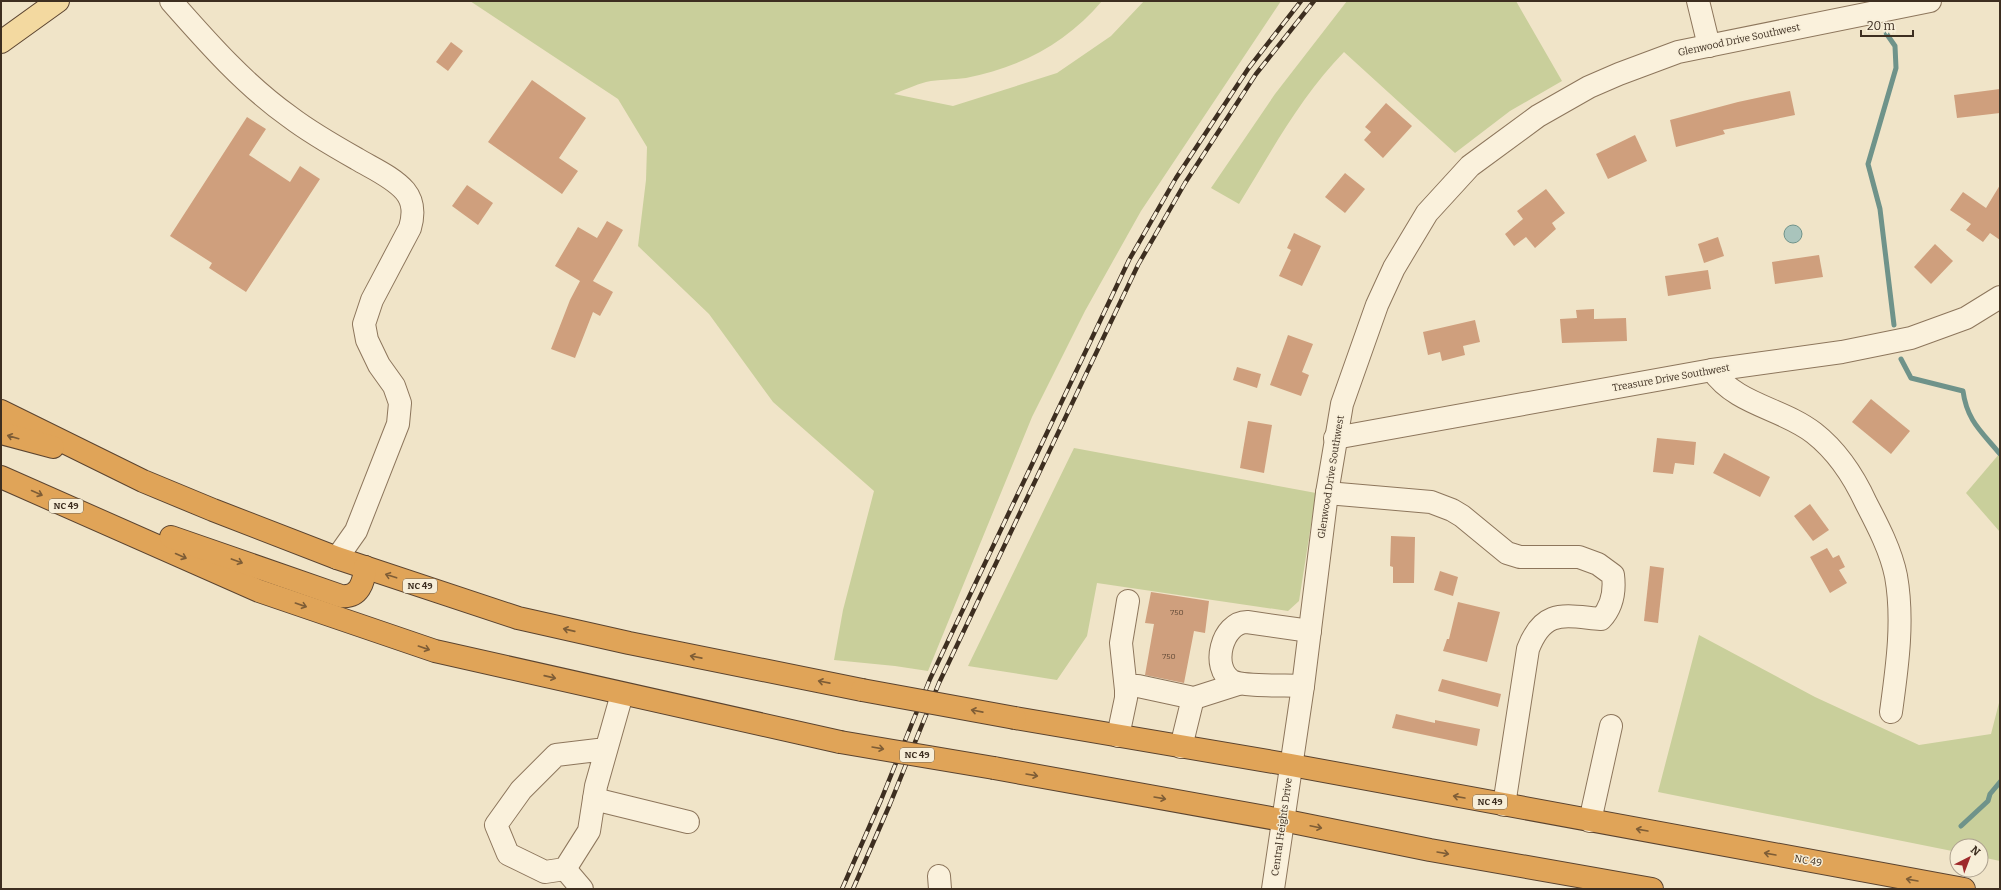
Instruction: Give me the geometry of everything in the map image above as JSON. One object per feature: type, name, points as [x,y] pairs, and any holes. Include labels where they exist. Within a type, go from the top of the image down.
[{"type":"highway","name":"NC 49","points":[[1,411],[143,481],[337,558],[518,618],[629,643],[862,690],[1015,718],[1291,765],[1964,889]]},
{"type":"highway","points":[[1,433],[91,456]]},
{"type":"highway","name":"NC 49","points":[[1,477],[259,591],[436,652],[840,742],[1282,820],[1430,850],[1652,889]]},
{"type":"highway","points":[[132,535],[164,535],[341,596],[348,597],[360,589],[364,579],[365,567]]},
{"type":"main road","points":[[1,42],[58,1]]},
{"type":"street","points":[[171,1],[250,86],[290,118],[385,175],[405,191],[412,205],[414,215],[410,228],[372,300],[364,324],[367,340],[379,365],[396,391],[400,403],[398,424],[356,532],[337,558]]},
{"type":"street","points":[[1698,1],[1709,46]]},
{"type":"street","name":"Glenwood Drive Southwest","points":[[1291,765],[1303,686],[1327,493],[1335,438],[1342,404],[1358,354],[1377,305],[1394,268],[1427,213],[1470,166],[1538,116],[1589,88],[1619,74],[1678,52],[1930,1]]},
{"type":"street","name":"Treasure Drive Southwest","points":[[1335,438],[1712,370],[1842,352],[1911,338],[1966,318],[2000,298]]},
{"type":"street","points":[[1712,370],[1719,381],[1728,389],[1786,416],[1814,433],[1836,455],[1856,482],[1881,532],[1896,576],[1899,617],[1897,663],[1891,712]]},
{"type":"street","points":[[1327,493],[1431,502],[1439,504],[1462,516],[1507,553],[1520,557],[1579,557],[1598,564],[1614,575],[1612,600],[1607,613],[1601,619],[1564,616],[1547,621],[1535,632],[1528,649],[1504,805]]},
{"type":"street","points":[[1118,736],[1126,698],[1122,669],[1121,643],[1128,600]]},
{"type":"street","points":[[1238,684],[1226,676],[1221,667],[1220,658],[1230,628],[1234,625],[1247,622],[1310,631]]},
{"type":"street","points":[[1126,690],[1134,686],[1138,686],[1189,697],[1191,699],[1238,684],[1303,686]]},
{"type":"street","points":[[551,877],[589,831],[594,799],[606,749],[622,694]]},
{"type":"street","points":[[1181,747],[1192,702],[1191,699]]},
{"type":"street","points":[[1590,821],[1611,726]]},
{"type":"street","points":[[582,889],[551,877],[508,854],[496,825],[521,790],[556,755],[606,749]]},
{"type":"street","name":"Central Heights Drive","points":[[1273,889],[1291,765]]},
{"type":"street","points":[[594,799],[688,822]]},
{"type":"green space","points":[[470,1],[1102,1],[1073,29],[1041,52],[1005,68],[986,74],[966,78],[926,82],[894,94],[953,106],[1057,73],[1111,36],[1144,1],[1281,1],[1141,211],[1085,311],[1032,417],[928,671],[834,660],[843,610],[874,491],[773,402],[709,314],[638,246],[646,180],[647,147],[618,99]]},
{"type":"green space","points":[[1347,1],[1516,1],[1562,81],[1510,111],[1455,153],[1344,52],[1328,69],[1300,106],[1239,204],[1211,188],[1275,94]]},
{"type":"green space","points":[[1074,448],[1316,493],[1299,601],[1288,611],[1097,583],[1087,636],[1057,680],[968,666]]},
{"type":"green space","points":[[2000,453],[2000,532],[1966,493]]},
{"type":"green space","points":[[1699,635],[1815,697],[1919,745],[1991,734],[2000,699],[2000,861],[1989,859],[1989,838],[1949,838],[1949,850],[1658,792]]},
{"type":"water","points":[[1789,225],[1797,225],[1802,230],[1800,241],[1797,243],[1789,243],[1784,238],[1784,230]]},
{"type":"building","points":[[451,42],[463,51],[448,71],[436,62]]},
{"type":"building","points":[[532,80],[586,118],[559,158],[578,171],[562,194],[488,142]]},
{"type":"building","points":[[2000,89],[2000,113],[1957,118],[1954,95]]},
{"type":"building","points":[[1790,91],[1795,115],[1723,130],[1725,134],[1676,147],[1670,120],[1738,102]]},
{"type":"building","points":[[1386,103],[1412,126],[1383,158],[1364,140],[1371,132],[1365,127]]},
{"type":"building","points":[[247,117],[266,129],[249,155],[290,182],[300,166],[320,179],[246,292],[209,268],[212,263],[170,236]]},
{"type":"building","points":[[1635,135],[1647,161],[1608,179],[1596,154]]},
{"type":"building","points":[[1345,173],[1365,189],[1345,213],[1325,197]]},
{"type":"building","points":[[467,185],[493,203],[478,225],[452,206]]},
{"type":"building","points":[[2000,185],[2000,240],[1990,233],[1983,242],[1966,230],[1971,224],[1950,210],[1963,192],[1986,208]]},
{"type":"building","points":[[1546,189],[1565,213],[1552,223],[1556,229],[1535,248],[1526,237],[1514,246],[1505,234],[1523,219],[1517,211]]},
{"type":"building","points":[[607,221],[623,230],[593,281],[613,292],[600,316],[593,312],[575,358],[551,349],[570,300],[580,281],[555,266],[578,227],[597,238]]},
{"type":"building","points":[[1294,233],[1321,246],[1302,286],[1279,276],[1291,250],[1287,248]]},
{"type":"building","points":[[1718,237],[1724,256],[1704,263],[1698,244]]},
{"type":"building","points":[[1935,244],[1953,261],[1931,284],[1914,267]]},
{"type":"building","points":[[1819,255],[1823,277],[1775,284],[1772,262]]},
{"type":"building","points":[[1708,270],[1711,289],[1668,296],[1665,276]]},
{"type":"building","points":[[1594,309],[1594,319],[1626,318],[1627,341],[1562,343],[1560,319],[1577,318],[1576,310]]},
{"type":"building","points":[[1475,320],[1480,342],[1463,346],[1465,355],[1442,361],[1440,352],[1428,355],[1423,332]]},
{"type":"building","points":[[1288,335],[1313,344],[1302,372],[1309,375],[1301,396],[1270,385]]},
{"type":"building","points":[[1237,367],[1261,374],[1257,388],[1233,380]]},
{"type":"building","points":[[1871,399],[1910,431],[1891,454],[1852,422]]},
{"type":"building","points":[[1248,421],[1272,425],[1264,473],[1240,468]]},
{"type":"building","points":[[1657,438],[1696,442],[1694,465],[1675,463],[1673,474],[1653,472]]},
{"type":"building","points":[[1724,453],[1770,477],[1760,497],[1713,473]]},
{"type":"building","points":[[1810,504],[1829,530],[1813,541],[1794,516]]},
{"type":"building","points":[[1391,536],[1415,537],[1414,583],[1393,583],[1393,567],[1390,566]]},
{"type":"building","points":[[1827,548],[1833,558],[1839,555],[1845,567],[1839,570],[1847,583],[1830,593],[1810,557]]},
{"type":"building","points":[[1650,566],[1664,568],[1658,623],[1644,621]]},
{"type":"building","points":[[1440,571],[1458,577],[1453,596],[1434,590]]},
{"type":"building","points":[[1151,592],[1209,601],[1205,633],[1194,631],[1184,683],[1145,675],[1154,624],[1145,623]]},
{"type":"building","points":[[1458,602],[1500,612],[1487,662],[1443,651],[1447,639],[1449,639]]},
{"type":"building","points":[[1442,679],[1501,694],[1498,707],[1438,691]]},
{"type":"building","points":[[1396,714],[1435,723],[1435,720],[1480,729],[1477,746],[1392,728]]},
{"type":"waterway","points":[[1886,33],[1895,46],[1896,68],[1868,164],[1880,209],[1894,325]]},
{"type":"waterway","points":[[1901,359],[1911,378],[1963,391],[1968,410],[1976,426],[2000,454]]},
{"type":"waterway","points":[[1961,826],[1988,801],[1990,794],[2000,782]]},
{"type":"railway","points":[[842,889],[881,800],[930,679],[1129,260],[1176,178],[1248,69],[1301,1]]},
{"type":"railway","points":[[853,889],[890,804],[939,683],[1138,265],[1185,183],[1256,74],[1314,1]]}]
